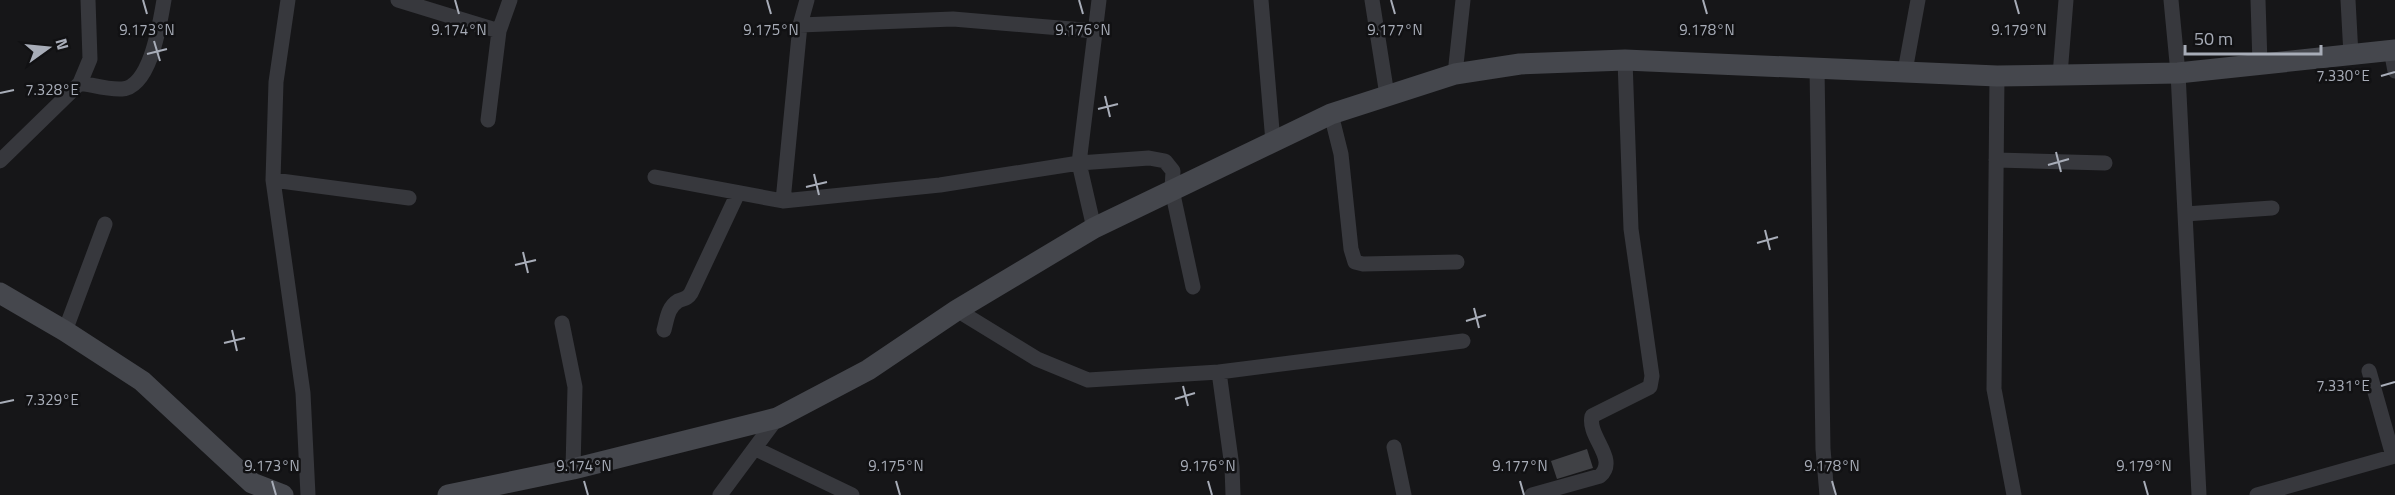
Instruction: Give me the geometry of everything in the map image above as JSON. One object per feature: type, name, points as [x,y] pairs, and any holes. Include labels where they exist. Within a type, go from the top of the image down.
[{"type":"main road","points":[[448,495],[573,469],[777,418],[868,370],[957,310],[1094,228],[1331,114],[1455,74],[1520,64],[1625,60],[1997,76],[2178,73],[2351,55],[2394,57]]},
{"type":"main road","points":[[0,293],[65,331],[142,381],[253,489],[283,495]]},
{"type":"street","points":[[0,161],[80,83],[90,59],[88,0]]},
{"type":"street","points":[[80,83],[124,89],[140,80],[156,42],[164,0]]},
{"type":"street","points":[[288,0],[276,82],[273,180],[303,393],[308,495]]},
{"type":"street","points":[[398,0],[499,31]]},
{"type":"street","points":[[488,120],[499,31],[510,0]]},
{"type":"street","points":[[783,201],[800,25],[807,0]]},
{"type":"street","points":[[1094,228],[1078,163],[1099,0]]},
{"type":"street","points":[[1261,0],[1273,142]]},
{"type":"street","points":[[1372,0],[1388,95]]},
{"type":"street","points":[[1455,74],[1464,0]]},
{"type":"street","points":[[1905,71],[1918,0]]},
{"type":"street","points":[[2060,75],[2066,0]]},
{"type":"street","points":[[2171,0],[2178,73],[2199,495]]},
{"type":"street","points":[[2258,0],[2260,64]]},
{"type":"street","points":[[2348,0],[2351,55]]},
{"type":"street","points":[[800,25],[953,19],[1095,31]]},
{"type":"street","points":[[1532,495],[1600,476],[1606,471],[1607,463],[1590,424],[1592,416],[1650,387],[1653,376],[1631,230],[1625,60]]},
{"type":"street","points":[[1817,68],[1823,449],[1827,495]]},
{"type":"street","points":[[1997,76],[1994,389],[2014,495]]},
{"type":"street","points":[[1331,114],[1341,154],[1355,262],[1363,264],[1457,262]]},
{"type":"street","points":[[655,177],[783,201],[940,185],[1078,163],[1149,158],[1165,161],[1173,171],[1173,190],[1193,286]]},
{"type":"street","points":[[1996,160],[2105,163]]},
{"type":"street","points":[[273,180],[409,198]]},
{"type":"street","points":[[664,330],[671,308],[677,302],[688,298],[692,292],[738,193]]},
{"type":"street","points":[[2185,214],[2272,207]]},
{"type":"street","points":[[65,331],[105,224]]},
{"type":"street","points":[[957,310],[1037,359],[1088,380],[1219,372],[1463,341]]},
{"type":"street","points":[[562,323],[575,387],[573,469]]},
{"type":"street","points":[[2257,495],[2394,456],[2369,371]]},
{"type":"street","points":[[1219,372],[1232,467],[1233,495]]},
{"type":"street","points":[[720,495],[777,418]]},
{"type":"street","points":[[1394,447],[1404,495]]},
{"type":"street","points":[[756,449],[852,495]]},
{"type":"building","points":[[1587,449],[1593,468],[1557,479],[1551,461]]}]
